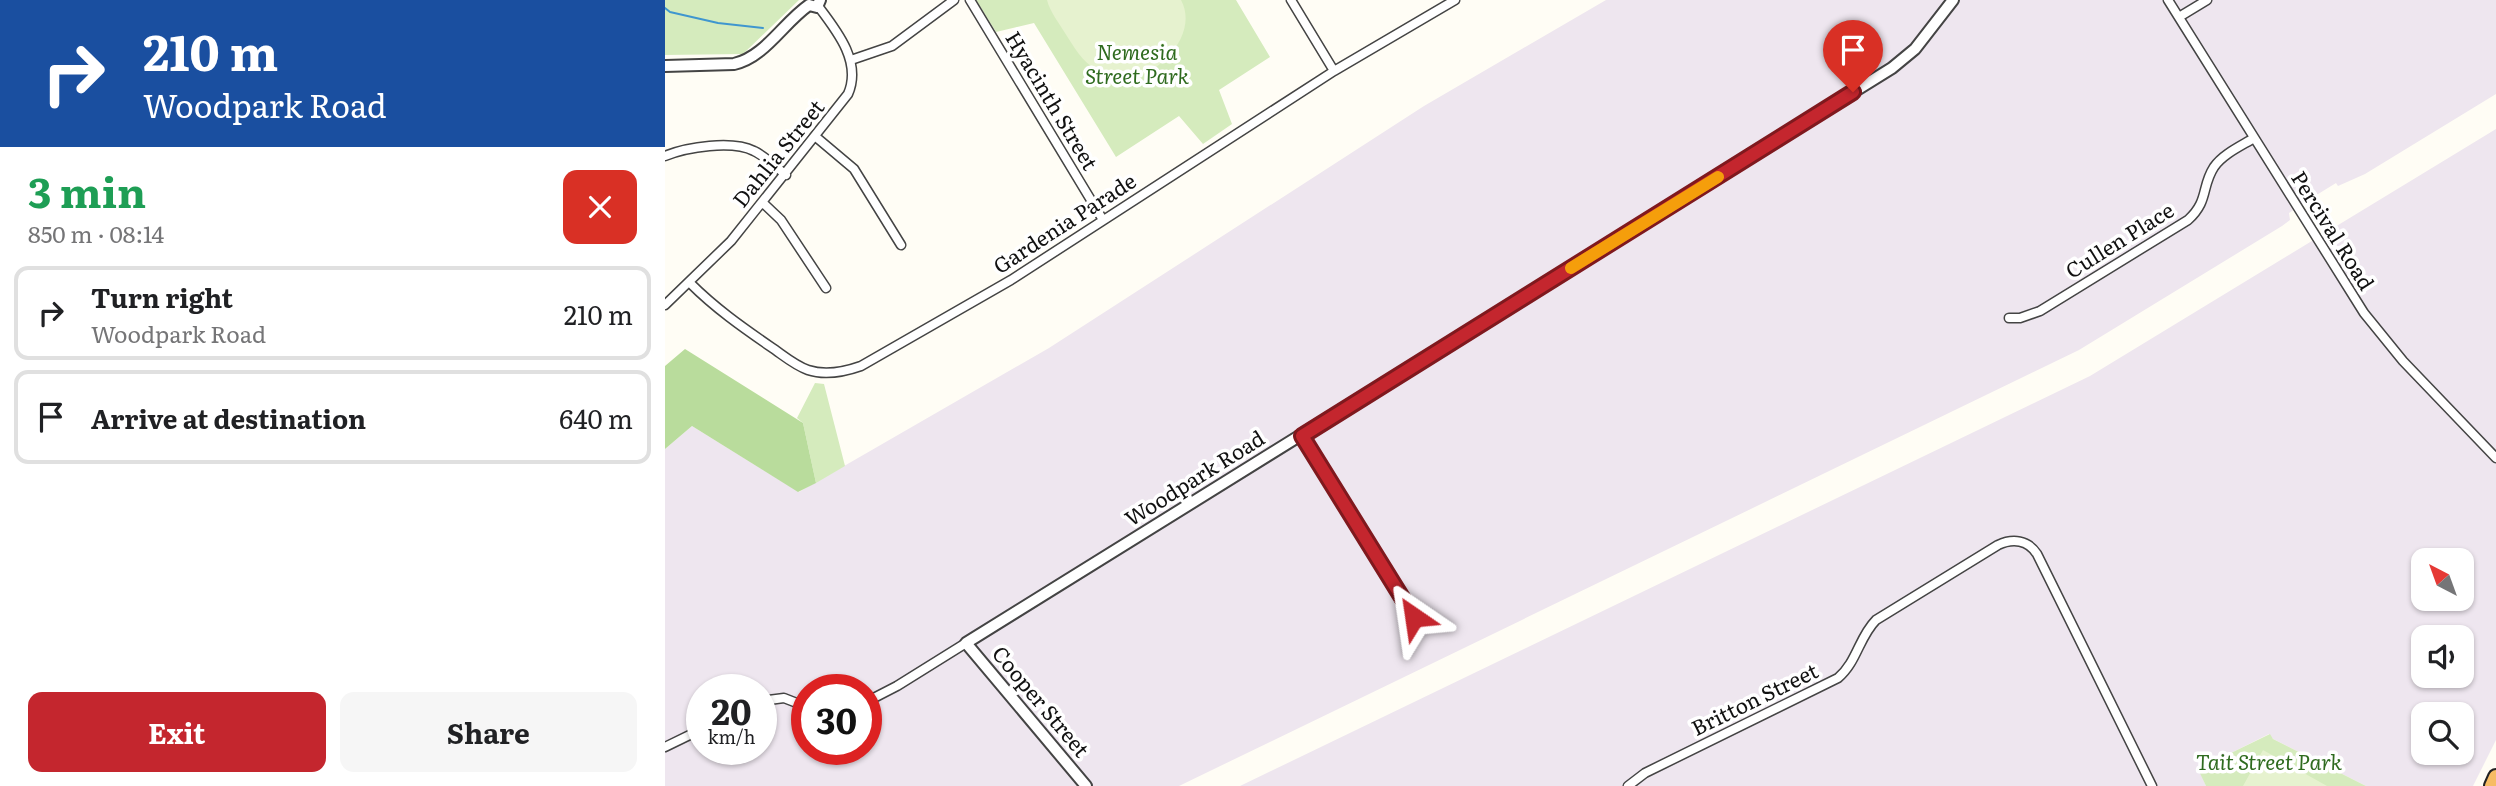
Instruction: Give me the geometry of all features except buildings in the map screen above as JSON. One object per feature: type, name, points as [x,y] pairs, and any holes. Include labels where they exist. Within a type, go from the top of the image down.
[{"type":"highway","points":[[2492,786],[2496,777]]},
{"type":"street","points":[[665,66],[734,64],[744,61],[814,3],[851,61],[892,46],[954,0]]},
{"type":"street","name":"Hyacinth Street","points":[[970,0],[1103,220]]},
{"type":"street","points":[[1291,0],[1334,71]]},
{"type":"street","name":"Gardenia Parade","points":[[690,283],[719,310],[794,363],[809,370],[838,372],[861,366],[1010,280],[1334,71],[1455,0]]},
{"type":"street","name":"Woodpark Road","points":[[882,694],[1892,68],[1915,49],[1953,0]]},
{"type":"street","name":"Percival Road","points":[[2168,0],[2364,313],[2383,338],[2496,458]]},
{"type":"street","points":[[2179,18],[2207,0]]},
{"type":"street","name":"Dahlia Street","points":[[665,305],[731,241],[816,137],[850,91],[853,76],[851,61]]},
{"type":"street","points":[[816,137],[854,169],[901,245]]},
{"type":"street","name":"Cullen Place","points":[[2009,318],[2020,318],[2040,311],[2188,220],[2202,203],[2216,164],[2254,138]]},
{"type":"street","points":[[665,156],[695,148],[742,146],[754,151],[786,175]]},
{"type":"street","points":[[763,203],[781,220],[826,288]]},
{"type":"street","points":[[1302,436],[1414,617]]},
{"type":"street","name":"Britton Street","points":[[1628,786],[1644,773],[1830,683],[1850,666],[1868,628],[1880,616],[1998,545],[2021,540],[2037,554],[2152,786]]},
{"type":"street","name":"Cooper Street","points":[[966,643],[1086,786]]},
{"type":"street","points":[[665,747],[686,737]]},
{"type":"shaded area","points":[[1606,0],[2496,0],[2496,94],[2365,174],[2338,186],[2336,183],[2289,213],[2290,220],[2282,226],[2079,350],[1179,786],[665,786],[665,449],[692,426],[799,492],[1049,348],[1424,106]]},
{"type":"shaded area","points":[[2496,129],[2496,740],[2473,786],[2366,786],[2273,739],[2269,734],[2199,769],[2206,786],[1240,786],[2090,376]]},
{"type":"green space","points":[[665,0],[799,0],[743,54],[665,55]]},
{"type":"green space","name":"Nemesia Street Park","points":[[976,0],[1236,0],[1270,57],[1219,90],[1232,124],[1203,144],[1179,116],[1116,157],[1034,23],[996,32]]},
{"type":"green space","points":[[1047,0],[1181,0],[1185,26],[1174,50],[1164,61],[1140,76],[1121,79],[1100,72],[1083,58],[1050,9]]},
{"type":"green space","points":[[685,349],[803,423],[816,483],[798,492],[692,426],[665,449],[665,366]]},
{"type":"green space","points":[[815,383],[824,384],[845,466],[816,483],[803,423],[797,418]]},
{"type":"green space","name":"Tait Street Park","points":[[2270,734],[2273,739],[2366,786],[2206,786],[2198,769]]},
{"type":"green space","points":[[2263,750],[2327,786],[2243,786]]},
{"type":"waterway","points":[[665,8],[670,12],[718,23],[763,28]]},
{"type":"slow traffic","points":[[1571,268],[1718,177]]},
{"type":"route","points":[[1414,617],[1302,436],[1853,92]]}]
